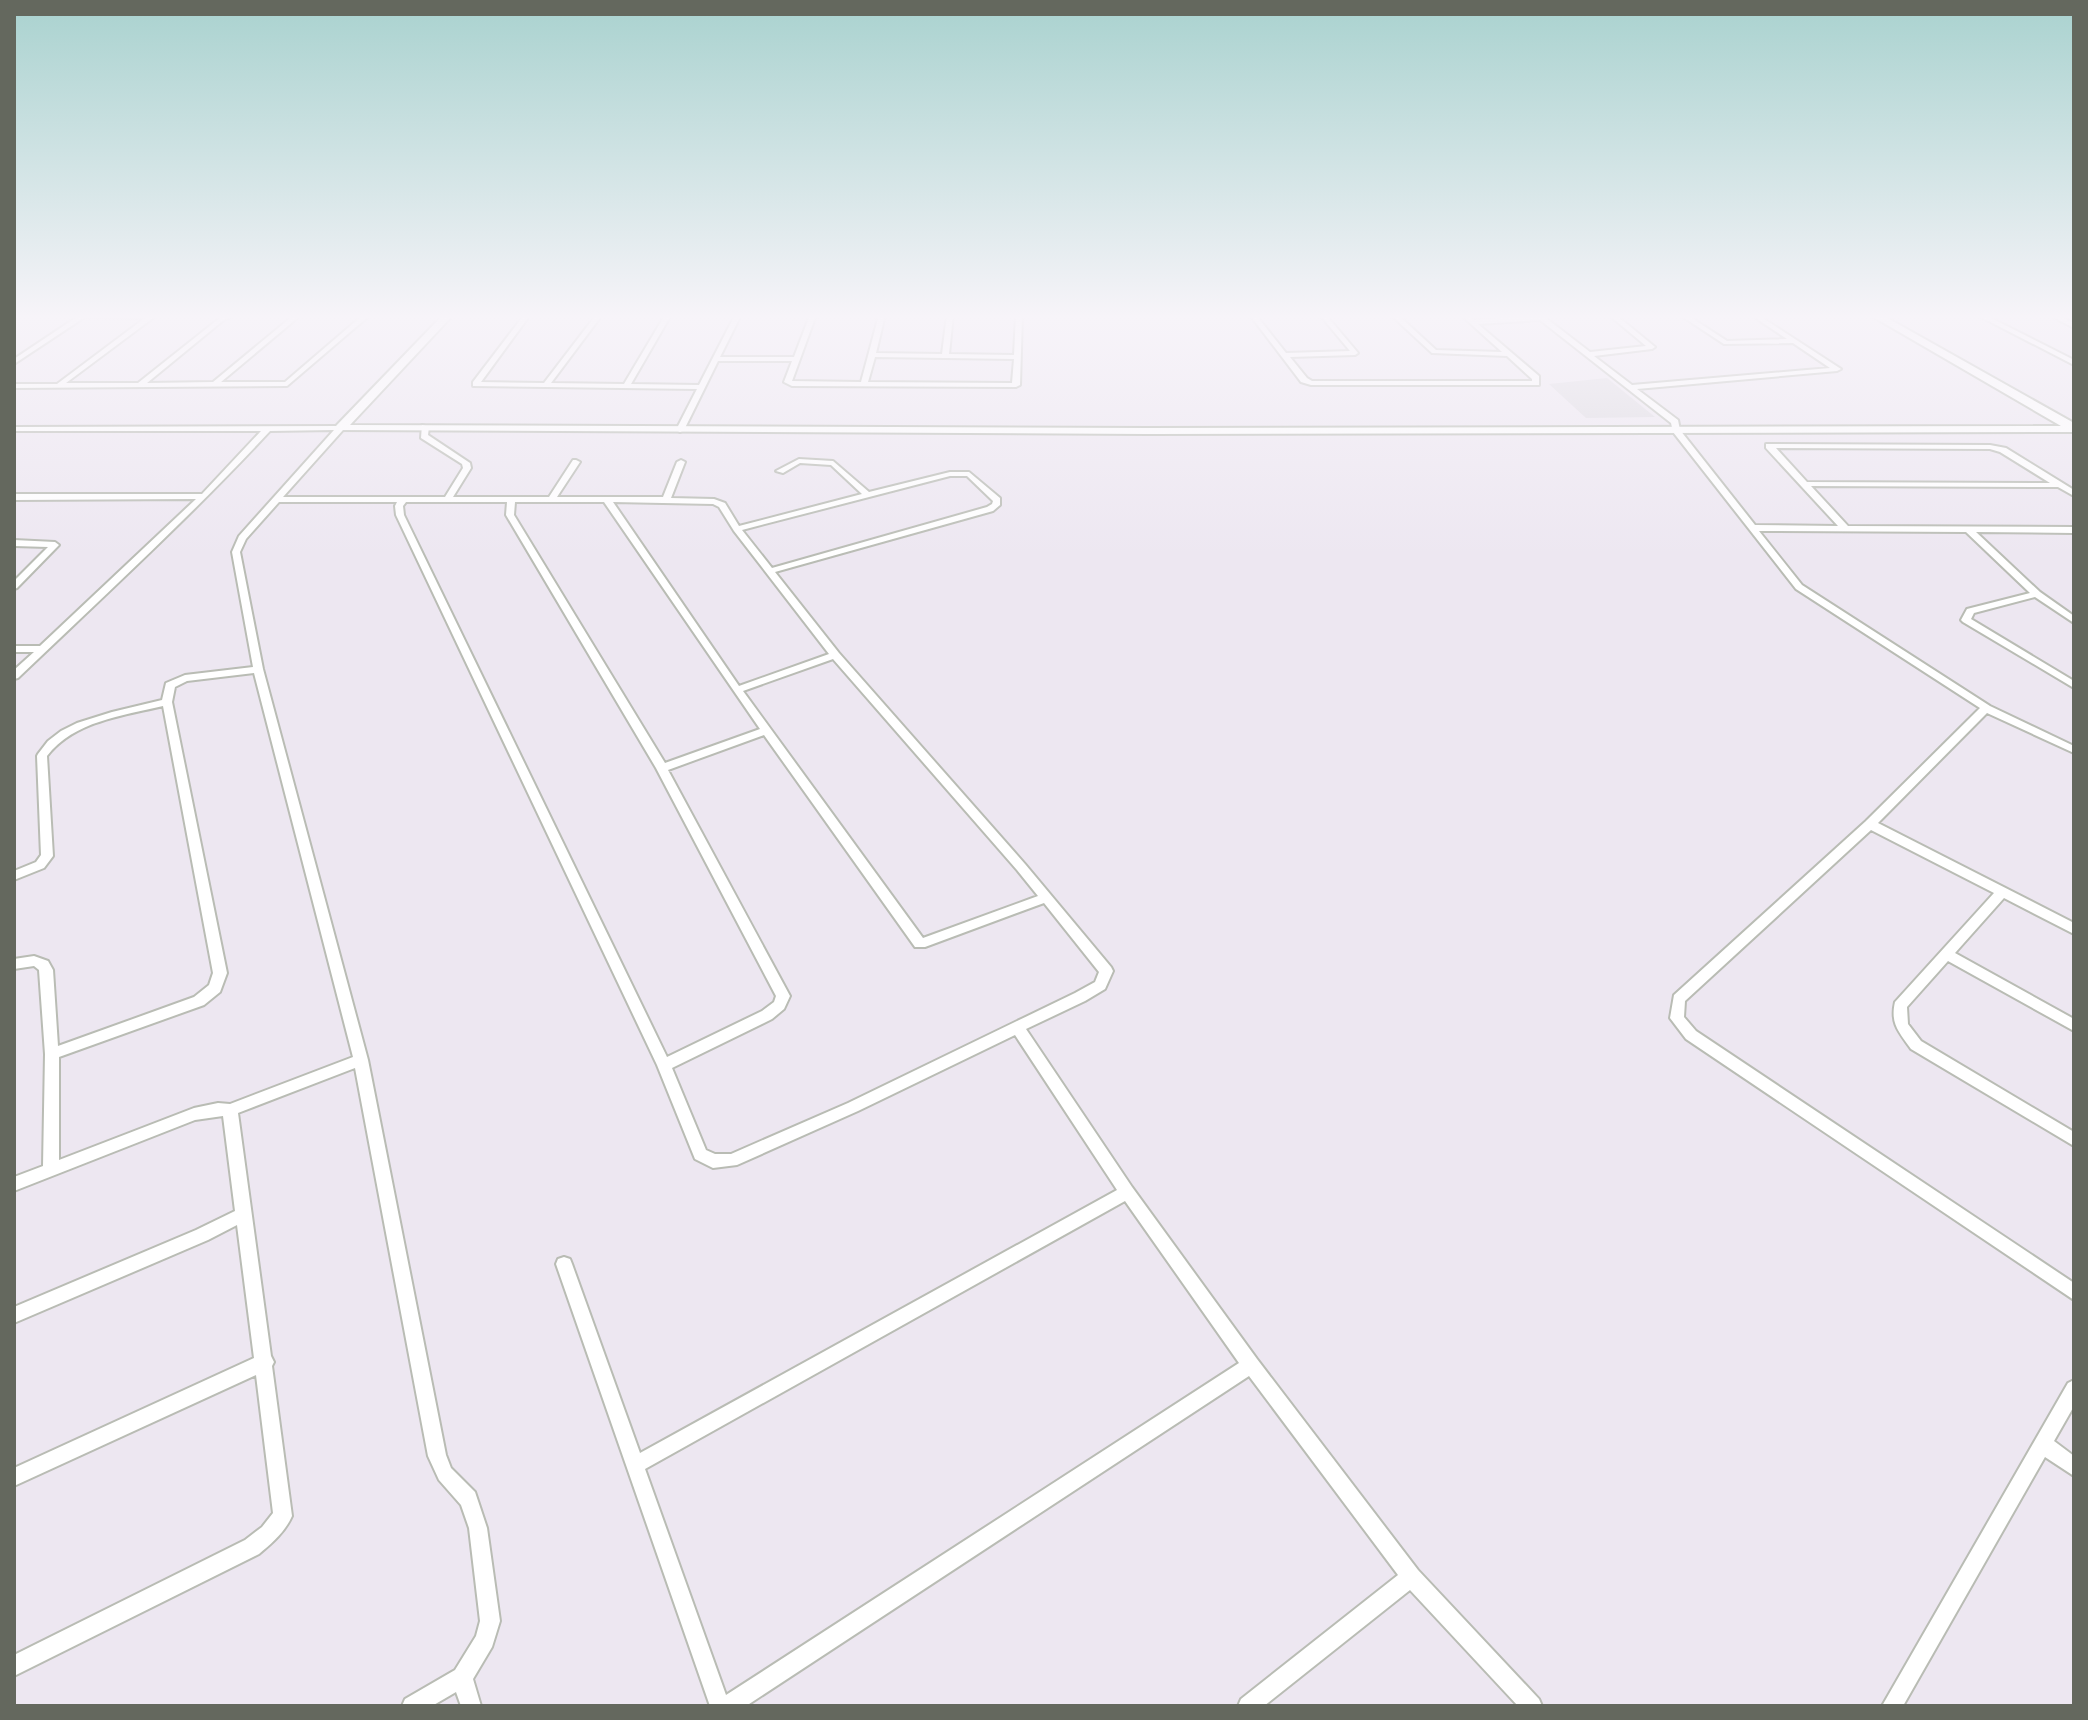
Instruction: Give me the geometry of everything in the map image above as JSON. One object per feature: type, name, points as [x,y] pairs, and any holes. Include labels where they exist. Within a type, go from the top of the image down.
[{"type":"street","points":[[371,395],[242,538],[236,552],[258,669],[361,1060],[437,1456],[445,1474],[468,1499],[478,1528],[490,1621],[485,1640],[462,1677],[412,1706]]},
{"type":"street","points":[[680,430],[697,395]]},
{"type":"street","points":[[1641,395],[1675,422],[1676,430],[1799,587],[1986,708],[2074,750]]},
{"type":"street","points":[[2015,395],[2074,429]]},
{"type":"street","points":[[425,427],[424,436],[466,463],[467,468],[448,498]]},
{"type":"street","points":[[14,429],[2074,429]]},
{"type":"street","points":[[14,676],[204,496],[267,429]]},
{"type":"street","points":[[1845,528],[1769,446],[1995,448],[2074,494]]},
{"type":"street","points":[[780,471],[799,461],[833,463],[866,494]]},
{"type":"street","points":[[551,500],[576,462]]},
{"type":"street","points":[[666,500],[681,462]]},
{"type":"street","points":[[737,529],[961,472],[969,474],[997,500],[996,505],[770,571]]},
{"type":"street","points":[[1807,484],[2060,485]]},
{"type":"street","points":[[17,500],[204,496]]},
{"type":"street","points":[[278,499],[404,498],[448,498],[666,500],[722,505],[737,529],[835,655],[1106,971],[1100,985],[853,1107],[732,1160],[713,1161],[700,1154],[664,1065],[400,515],[399,506],[404,498]]},
{"type":"street","points":[[511,500],[510,515],[662,768],[783,996],[779,1005],[767,1015],[664,1065]]},
{"type":"street","points":[[607,500],[737,690],[920,944],[1045,898]]},
{"type":"street","points":[[1752,528],[1967,528],[2072,532]]},
{"type":"street","points":[[1967,528],[2037,594],[2074,620]]},
{"type":"street","points":[[14,543],[55,545],[14,586]]},
{"type":"street","points":[[2037,594],[1970,611],[1966,620],[2074,685]]},
{"type":"street","points":[[14,649],[43,649]]},
{"type":"street","points":[[737,690],[835,655]]},
{"type":"street","points":[[52,1054],[199,1001],[215,988],[220,973],[167,702],[170,685],[185,678],[258,669]]},
{"type":"street","points":[[14,876],[40,865],[47,856],[42,756],[47,747],[73,728],[167,702]]},
{"type":"street","points":[[1986,708],[1870,824],[1679,999],[1677,1018],[1691,1035],[2074,1292]]},
{"type":"street","points":[[662,768],[766,731]]},
{"type":"street","points":[[1870,824],[2074,929]]},
{"type":"street","points":[[2002,892],[1900,1006],[1901,1025],[1916,1045],[2074,1140]]},
{"type":"street","points":[[1947,955],[2074,1026]]},
{"type":"street","points":[[14,964],[34,961],[43,964],[46,970],[52,1054],[51,1170]]},
{"type":"street","points":[[1017,1026],[1127,1192],[1251,1365],[1411,1577],[1532,1706]]},
{"type":"street","points":[[14,1184],[194,1114],[230,1110],[361,1060]]},
{"type":"street","points":[[14,1666],[252,1547],[269,1534],[283,1516],[230,1110]]},
{"type":"street","points":[[635,1465],[1127,1192]]},
{"type":"street","points":[[14,1315],[242,1215]]},
{"type":"street","points":[[564,1264],[720,1706]]},
{"type":"street","points":[[14,1477],[265,1362]]},
{"type":"street","points":[[728,1706],[1251,1365]]},
{"type":"street","points":[[1892,1706],[2074,1389]]},
{"type":"street","points":[[2043,1444],[2074,1467]]},
{"type":"street","points":[[1248,1706],[1411,1577]]},
{"type":"street","points":[[462,1677],[471,1706]]},
{"type":"shaded area","points":[[1561,395],[1628,395],[1655,417],[1586,418]]}]
